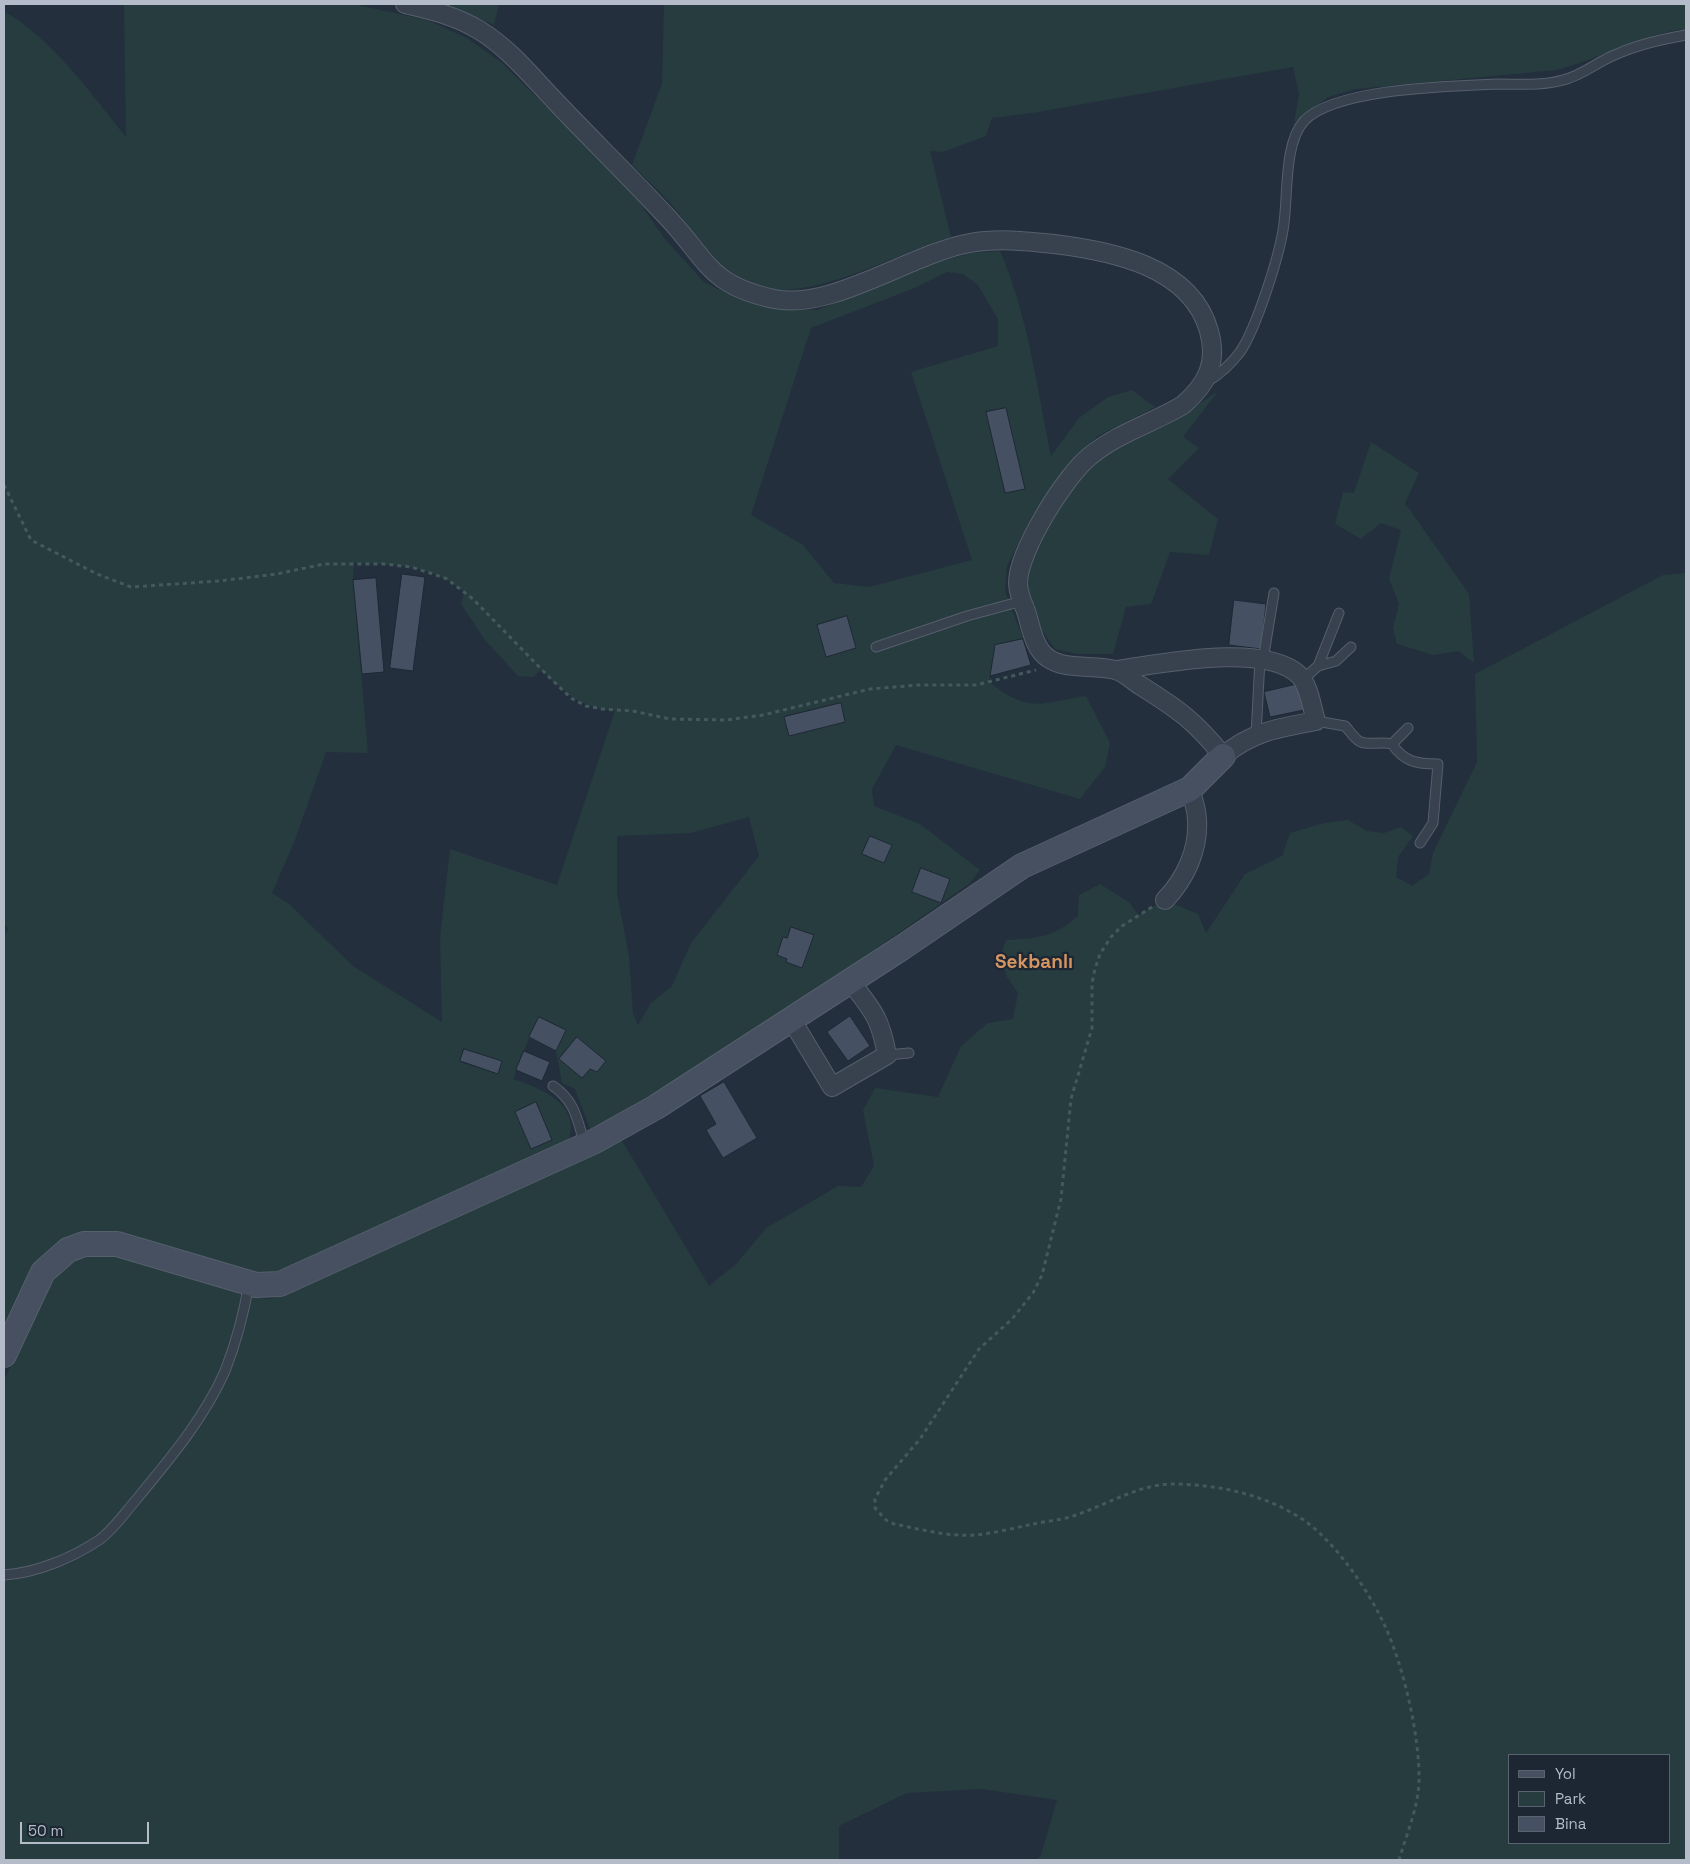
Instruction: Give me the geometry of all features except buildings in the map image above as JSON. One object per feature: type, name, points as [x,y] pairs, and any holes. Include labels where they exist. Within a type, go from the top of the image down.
[{"type":"street","points":[[4,1354],[43,1272],[68,1250],[84,1244],[117,1244],[249,1283],[270,1286],[291,1281],[362,1246],[585,1145],[656,1106],[850,981],[1022,866],[1190,789],[1223,756],[1256,735],[1273,728],[1316,721],[1302,680],[1290,670],[1262,659],[1245,656],[1202,659],[1116,670],[1055,662],[1042,653],[1037,644],[1022,601],[1018,584],[1019,573],[1029,543],[1066,484],[1082,463],[1110,442],[1183,405],[1202,385],[1211,371],[1213,356],[1208,326],[1199,308],[1172,281],[1134,260],[1112,254],[1037,242],[1007,240],[970,242],[947,249],[850,287],[821,295],[777,299],[738,288],[709,269],[672,222],[505,50],[481,31],[465,22],[446,14],[405,4]]},
{"type":"street","points":[[1116,670],[1184,714],[1204,732],[1223,756]]},
{"type":"street","points":[[1165,900],[1184,876],[1195,841],[1198,821],[1190,789]]},
{"type":"street","points":[[791,1019],[832,1087],[887,1055],[882,1027],[875,1013],[850,981]]},
{"type":"lane","points":[[1202,385],[1233,361],[1248,338],[1281,240],[1292,143],[1300,127],[1316,112],[1345,100],[1399,92],[1465,85],[1563,80],[1616,54],[1646,44],[1686,35]]},
{"type":"lane","points":[[1256,735],[1262,659],[1274,593]]},
{"type":"lane","points":[[876,647],[967,616],[1022,601]]},
{"type":"lane","points":[[1318,666],[1339,613]]},
{"type":"lane","points":[[1302,680],[1318,666],[1336,660],[1351,647]]},
{"type":"lane","points":[[1316,721],[1345,726],[1359,741],[1364,743],[1382,741],[1392,744],[1398,753],[1407,760],[1418,764],[1438,764],[1433,822],[1420,843]]},
{"type":"lane","points":[[1392,744],[1408,728]]},
{"type":"lane","points":[[887,1055],[909,1053]]},
{"type":"lane","points":[[553,1086],[565,1094],[572,1104],[585,1145]]},
{"type":"lane","points":[[4,1575],[43,1566],[70,1556],[100,1539],[117,1522],[185,1438],[215,1392],[238,1331],[249,1283]]},
{"type":"path","points":[[4,487],[31,540],[97,574],[131,586],[229,580],[278,574],[324,564],[384,564],[411,567],[447,579],[473,600],[572,698],[586,706],[602,709],[633,711],[670,719],[726,720],[763,715],[870,689],[918,685],[976,685],[1026,673],[1055,662]]},
{"type":"path","points":[[1165,900],[1138,915],[1111,937],[1100,954],[1095,969],[1092,983],[1092,1028],[1071,1099],[1061,1199],[1042,1275],[1033,1292],[1012,1319],[979,1349],[920,1439],[884,1480],[878,1490],[875,1508],[886,1520],[894,1524],[959,1535],[988,1532],[1073,1516],[1149,1486],[1172,1484],[1218,1488],[1244,1493],[1266,1501],[1302,1520],[1318,1532],[1344,1562],[1375,1607],[1386,1628],[1415,1725],[1419,1785],[1399,1860]]},
{"type":"green space","points":[[124,4],[353,4],[427,20],[467,38],[502,63],[639,202],[665,239],[704,282],[736,298],[774,309],[817,310],[931,264],[971,253],[1000,251],[1010,275],[1025,326],[1051,456],[1079,418],[1108,397],[1132,390],[1155,407],[1098,436],[1078,453],[1056,481],[1030,520],[1007,566],[1005,591],[1023,639],[995,645],[989,682],[1015,699],[1036,704],[1086,696],[1110,743],[1105,767],[1080,799],[896,745],[872,789],[874,806],[920,824],[980,870],[969,884],[830,981],[736,1043],[639,1102],[590,1129],[575,1089],[562,1083],[556,1051],[529,1038],[513,1079],[539,1089],[556,1099],[563,1106],[571,1123],[569,1143],[291,1268],[270,1275],[250,1273],[100,1233],[77,1233],[64,1238],[52,1247],[32,1270],[4,1324],[4,939],[8,928],[4,924],[4,11],[22,23],[55,52],[85,85],[126,137]],"holes":[[[947,272],[963,274],[978,285],[998,319],[998,346],[911,372],[972,560],[869,587],[834,583],[802,544],[751,515],[811,328],[917,287]],[[354,563],[398,565],[440,576],[464,592],[461,604],[485,640],[518,676],[533,677],[541,670],[558,686],[583,703],[615,711],[557,885],[450,849],[440,938],[442,1022],[353,966],[289,904],[272,893],[295,840],[326,752],[368,753],[353,580]],[[749,817],[759,856],[691,943],[672,986],[651,1003],[638,1025],[633,1014],[629,956],[617,893],[617,836],[691,833]],[[464,1049],[501,1061],[498,1074],[460,1062]]]},
{"type":"green space","points":[[443,4],[499,4],[494,25]]},
{"type":"green space","points":[[664,4],[1686,4],[1686,29],[1637,41],[1589,60],[1556,70],[1356,89],[1328,97],[1294,123],[1299,94],[1293,67],[1032,113],[992,118],[986,136],[943,152],[930,151],[951,237],[846,277],[789,290],[763,289],[741,281],[732,275],[707,249],[672,205],[632,165],[662,84]]},
{"type":"green space","points":[[1218,391],[1183,437],[1199,448],[1168,479],[1218,519],[1209,555],[1170,552],[1151,604],[1126,607],[1113,654],[1077,654],[1055,649],[1037,623],[1025,589],[1032,556],[1064,501],[1081,475],[1098,459],[1173,422]]},
{"type":"green space","points":[[1371,442],[1419,473],[1405,503],[1469,594],[1474,663],[1459,651],[1433,655],[1397,644],[1393,628],[1399,604],[1389,579],[1401,530],[1381,523],[1361,539],[1335,524],[1343,492],[1354,493]]},
{"type":"green space","points":[[1686,573],[1686,1860],[1036,1860],[1041,1855],[1057,1800],[982,1789],[907,1793],[839,1826],[839,1860],[4,1860],[4,1380],[44,1294],[57,1276],[75,1260],[97,1254],[121,1254],[247,1296],[268,1299],[287,1295],[405,1233],[619,1136],[709,1286],[737,1263],[766,1228],[838,1186],[861,1187],[874,1166],[863,1110],[875,1088],[938,1097],[961,1046],[988,1023],[1013,1019],[1018,993],[1007,977],[1000,957],[1006,940],[1045,936],[1060,929],[1078,916],[1079,895],[1100,884],[1130,903],[1138,915],[1165,900],[1198,914],[1206,933],[1245,874],[1282,856],[1290,833],[1324,823],[1348,820],[1367,831],[1384,833],[1401,827],[1413,836],[1398,857],[1396,877],[1412,886],[1429,874],[1433,853],[1477,762],[1475,674],[1663,575]]},
{"type":"district","name":"Sekbanlı","points":[[1034,963]]}]
